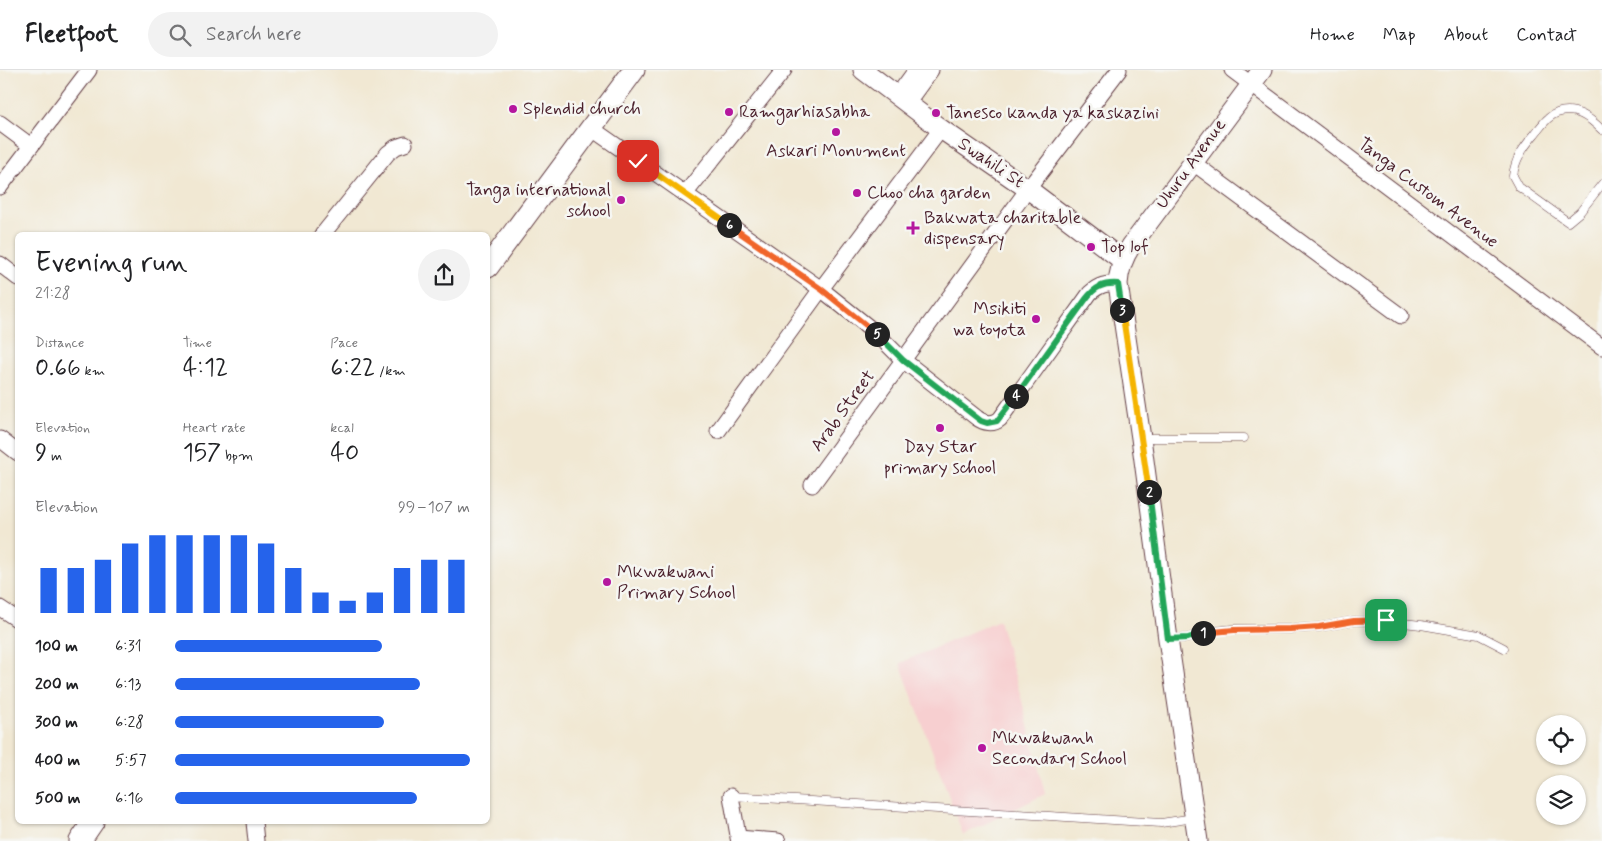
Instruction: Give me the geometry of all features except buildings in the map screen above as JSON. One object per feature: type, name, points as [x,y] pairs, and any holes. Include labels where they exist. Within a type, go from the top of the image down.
[{"type":"main road","points":[[490,264],[634,70]]},
{"type":"main road","points":[[80,841],[92,824]]},
{"type":"street","points":[[0,187],[89,70]]},
{"type":"street","points":[[685,194],[784,70]]},
{"type":"street","name":"Swahili St","points":[[863,70],[940,129],[1028,189],[1122,260]]},
{"type":"street","points":[[902,100],[916,70]]},
{"type":"street","points":[[902,100],[931,70]]},
{"type":"street","name":"Arab Street","points":[[812,485],[1028,189],[1119,70]]},
{"type":"street","name":"Tanga Custom Avenue","points":[[1232,70],[1256,77],[1602,346]]},
{"type":"street","name":"Uhuru Avenue","points":[[1122,260],[1256,77]]},
{"type":"street","points":[[0,123],[31,146]]},
{"type":"street","points":[[591,128],[821,289],[876,333],[903,360],[977,418],[987,423],[994,422],[1000,418],[1090,293],[1095,288],[1107,283],[1118,284]]},
{"type":"street","points":[[718,431],[940,129]]},
{"type":"street","points":[[324,232],[388,153],[396,147],[405,144]]},
{"type":"street","points":[[1192,162],[1401,316]]},
{"type":"street","points":[[1122,260],[1118,284],[1198,841]]},
{"type":"street","points":[[0,264],[15,276]]},
{"type":"street","points":[[0,439],[15,451]]},
{"type":"street","points":[[0,608],[15,618]]},
{"type":"street","points":[[731,796],[738,840],[778,841]]},
{"type":"street","points":[[254,824],[256,841]]},
{"type":"lane","points":[[1602,130],[1581,113],[1568,111],[1556,113],[1537,131],[1517,158],[1514,176],[1519,187],[1568,222],[1580,212],[1602,184]]},
{"type":"lane","points":[[1141,438],[1244,438]]},
{"type":"lane","points":[[1168,639],[1188,638],[1205,632],[1290,629],[1319,627],[1354,621],[1386,620],[1480,635],[1504,648]]},
{"type":"lane","points":[[731,796],[1161,823],[1194,818]]},
{"type":"shaded area","name":"Mkwakwanh Secondary School","points":[[999,620],[1022,701],[1045,794],[963,835],[900,663]]},
{"type":"place","name":"Splendid church","points":[[513,109]]},
{"type":"place","name":"Ramgarhiasabha","points":[[729,112]]},
{"type":"place","name":"Tanesco kanda ya kaskazini","points":[[936,113]]},
{"type":"place","name":"Askari Monument","points":[[836,132]]},
{"type":"place","name":"Choo cha garden","points":[[857,193]]},
{"type":"place","name":"Tanga international school","points":[[621,200]]},
{"type":"place","name":"Bakwata charitable dispensary","points":[[913,228]]},
{"type":"place","name":"Top lof","points":[[1091,247]]},
{"type":"place","name":"Msikiti wa toyota","points":[[1036,319]]},
{"type":"place","name":"Day Star primary school","points":[[940,428]]},
{"type":"place","name":"Mkwakwani Primary School","points":[[607,582]]},
{"type":"place","name":"Mkwakwanh Secondary School","points":[[982,748]]},
{"type":"route","points":[[638,161],[821,289],[876,333],[903,360],[981,421],[987,423],[997,421],[1000,418],[1090,293],[1095,288],[1107,283],[1118,284],[1168,639],[1188,638],[1205,632],[1262,628],[1290,629],[1319,627],[1354,621],[1386,620]]}]
